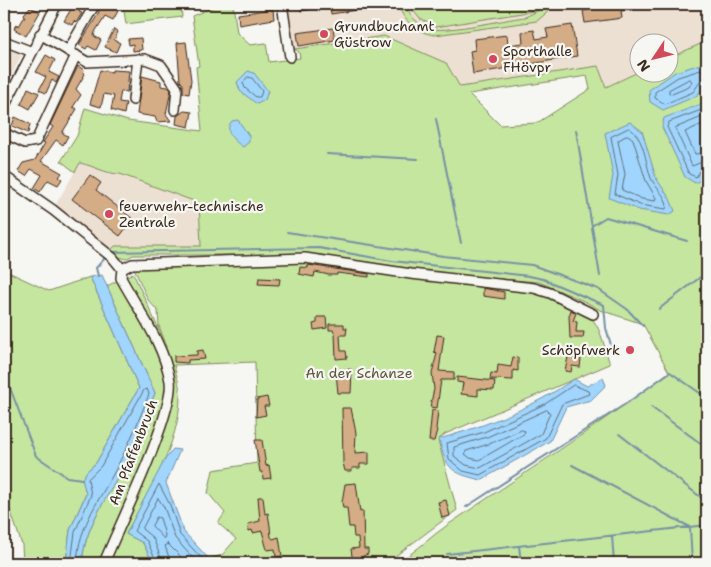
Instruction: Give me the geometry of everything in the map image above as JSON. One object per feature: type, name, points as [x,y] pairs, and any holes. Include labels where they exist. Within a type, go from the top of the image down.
[{"type":"street","points":[[4,107],[30,51],[57,4]]},
{"type":"street","points":[[4,133],[25,143],[36,141],[72,53],[95,4]]},
{"type":"street","points":[[282,4],[290,57]]},
{"type":"street","points":[[40,34],[87,62],[145,59],[161,65],[178,88],[175,110]]},
{"type":"street","points":[[4,41],[30,51]]},
{"type":"street","points":[[133,100],[138,59]]},
{"type":"street","points":[[4,176],[53,210],[113,258],[122,268],[132,264],[305,258],[411,274],[534,288],[559,297],[593,314]]},
{"type":"street","name":"Am Pfaffenbruch","points":[[104,563],[158,433],[168,404],[170,384],[157,343],[121,278],[122,268]]},
{"type":"shaded area","points":[[287,4],[707,4],[707,41],[678,54],[678,32],[628,32],[628,77],[605,87],[598,66],[460,87],[446,63],[384,36],[295,49]]},
{"type":"shaded area","points":[[4,47],[20,53],[21,56],[10,78],[4,76]]},
{"type":"shaded area","points":[[80,163],[96,167],[110,174],[120,174],[199,203],[201,246],[115,246],[110,251],[59,211],[56,204]]},
{"type":"green space","points":[[123,4],[181,4],[182,17],[126,24]]},
{"type":"green space","points":[[233,4],[237,33],[250,45],[266,43],[269,62],[300,58],[299,52],[295,49],[384,36],[446,63],[460,87],[598,66],[606,87],[628,77],[628,82],[678,82],[678,54],[707,41],[707,563],[397,563],[449,524],[588,431],[669,372],[643,324],[600,310],[539,282],[437,274],[306,255],[133,255],[126,259],[110,251],[115,246],[201,246],[199,203],[120,174],[110,173],[80,163],[75,172],[61,161],[77,136],[85,108],[128,121],[202,131],[196,67],[199,66],[192,16],[218,5]],"holes":[[[587,76],[590,89],[537,123],[500,125],[469,94]]]},
{"type":"green space","points":[[398,4],[404,4],[409,13],[423,26],[440,29],[524,17],[549,5],[557,4],[537,21],[435,35],[422,32],[407,21]]},
{"type":"green space","points":[[408,4],[543,4],[534,11],[436,27],[420,19]]},
{"type":"green space","name":"An der Schanze","points":[[307,262],[525,291],[571,304],[593,320],[601,335],[610,364],[445,434],[438,440],[457,510],[386,563],[216,563],[209,559],[222,555],[236,539],[218,523],[225,513],[208,493],[213,470],[257,463],[255,362],[174,365],[180,395],[179,414],[175,432],[153,484],[126,534],[143,543],[153,563],[82,563],[87,537],[92,525],[123,468],[155,393],[107,286],[133,273],[167,347],[159,326],[158,311],[148,300],[133,266]]},
{"type":"green space","points":[[4,270],[49,291],[90,277],[139,388],[96,463],[87,471],[86,494],[70,530],[66,563],[23,563],[22,545],[4,492]]},
{"type":"water","points":[[707,62],[707,84],[696,96],[663,110],[650,102],[649,90],[661,82],[678,82],[678,71]]},
{"type":"water","points":[[248,71],[254,73],[268,91],[265,100],[257,104],[240,91],[237,82]]},
{"type":"water","points":[[704,103],[707,104],[707,158],[704,178],[695,183],[685,177],[662,127],[664,118]]},
{"type":"water","points":[[238,120],[249,136],[249,142],[243,147],[233,139],[229,132],[232,121]]},
{"type":"water","points":[[630,122],[642,131],[656,178],[670,199],[675,211],[669,215],[639,210],[609,198],[613,175],[605,133]]},
{"type":"water","points":[[102,275],[155,393],[123,468],[92,525],[87,537],[82,563],[66,563],[70,530],[86,494],[82,479],[87,471],[96,463],[139,388],[90,277]]},
{"type":"water","points":[[603,378],[606,385],[591,400],[566,407],[550,441],[481,480],[456,472],[447,463],[439,439],[509,415],[542,399],[574,379],[587,386]]},
{"type":"water","points":[[173,449],[180,450],[166,483],[184,532],[209,559],[216,563],[153,563],[143,543],[126,534],[164,461]]},
{"type":"building","points":[[74,4],[81,8],[79,12],[82,13],[76,23],[74,21],[72,25],[64,21]]},
{"type":"building","points":[[102,4],[112,4],[111,6],[118,11],[113,20],[105,16],[95,32],[94,36],[101,40],[96,50],[88,46],[86,49],[79,45],[97,16]]},
{"type":"building","points":[[300,4],[327,4],[327,7],[301,11]]},
{"type":"building","points":[[330,4],[375,4],[375,7],[331,14]]},
{"type":"building","points":[[614,4],[646,4],[646,7],[621,11],[622,18],[585,23],[583,11],[614,6]]},
{"type":"building","points":[[30,7],[40,12],[26,36],[14,29],[16,24],[19,26],[25,16],[24,14]]},
{"type":"building","points":[[273,9],[274,19],[239,25],[238,14]]},
{"type":"building","points":[[572,25],[577,56],[473,74],[470,51],[475,50],[474,39],[507,35],[508,45],[523,43],[522,32],[534,30],[536,39],[548,37],[546,29]]},
{"type":"building","points":[[333,28],[335,40],[299,46],[297,33]]},
{"type":"building","points":[[114,29],[118,32],[114,40],[120,43],[116,52],[105,47]]},
{"type":"building","points":[[141,38],[142,50],[133,51],[133,44],[129,45],[128,39]]},
{"type":"building","points":[[186,42],[191,80],[189,94],[183,93],[183,84],[180,81],[177,43]]},
{"type":"building","points":[[46,55],[55,60],[49,72],[59,77],[56,83],[52,80],[46,93],[39,90],[46,77],[36,72]]},
{"type":"building","points":[[78,66],[84,70],[83,73],[85,74],[76,89],[81,95],[73,107],[77,109],[62,133],[68,136],[63,145],[56,140],[41,161],[62,173],[59,177],[62,179],[58,185],[48,180],[40,192],[34,188],[42,175],[31,169],[26,176],[18,171],[23,163],[35,160],[45,143],[43,142],[53,127],[50,125]]},
{"type":"building","points":[[100,70],[112,72],[112,70],[129,71],[127,92],[121,91],[119,102],[126,103],[124,114],[111,110],[114,96],[104,94],[101,107],[90,104]]},
{"type":"building","points":[[142,76],[161,81],[161,86],[168,87],[171,90],[166,114],[171,121],[157,122],[155,117],[137,114]]},
{"type":"building","points":[[28,88],[39,93],[30,109],[21,104]]},
{"type":"building","points":[[184,111],[192,112],[189,127],[176,124],[177,116]]},
{"type":"building","points":[[15,117],[30,124],[28,133],[12,126]]},
{"type":"building","name":"feuerwehr-technische Zentrale","points":[[90,175],[101,183],[96,190],[133,219],[120,236],[72,199]]},
{"type":"building","points":[[308,265],[369,274],[369,277],[337,273],[337,275],[329,275],[315,272],[314,277],[299,274],[300,267],[308,268]]},
{"type":"building","points":[[259,278],[280,279],[279,285],[258,284]]},
{"type":"building","points":[[483,288],[504,292],[504,299],[483,296]]},
{"type":"building","points":[[571,310],[576,313],[573,321],[577,322],[576,332],[584,332],[583,338],[570,338],[569,316]]},
{"type":"building","points":[[317,317],[326,317],[327,328],[314,330],[313,324],[317,323]]},
{"type":"building","points":[[329,324],[344,324],[344,328],[347,328],[346,335],[340,335],[341,351],[346,351],[347,358],[336,359],[335,333],[333,330],[329,330]]},
{"type":"building","points":[[437,335],[444,336],[439,371],[454,372],[454,380],[441,380],[437,408],[430,407],[434,389],[432,373],[437,353],[434,352]]},
{"type":"building","points":[[203,350],[205,359],[188,360],[188,363],[174,362],[174,356],[197,355],[197,351]]},
{"type":"building","points":[[513,357],[518,358],[518,371],[513,370],[513,380],[490,379],[491,373],[497,374],[498,365],[511,367]]},
{"type":"building","points":[[568,357],[581,359],[580,367],[572,366],[571,372],[565,371]]},
{"type":"building","points":[[352,370],[351,393],[338,393],[336,373]]},
{"type":"building","points":[[457,377],[495,381],[494,390],[478,389],[478,396],[461,394],[463,383],[457,382]]},
{"type":"building","points":[[267,397],[269,406],[264,406],[266,415],[256,417],[257,399]]},
{"type":"building","points":[[342,408],[351,408],[356,433],[355,453],[369,452],[369,464],[360,464],[360,468],[352,468],[352,471],[345,471],[343,463]]},
{"type":"building","points":[[432,410],[438,411],[437,430],[434,441],[429,441]]},
{"type":"building","points":[[255,440],[262,440],[266,466],[269,465],[271,478],[263,479],[262,472],[260,472]]},
{"type":"building","points":[[356,483],[360,512],[363,511],[364,549],[368,549],[368,554],[363,556],[363,563],[353,563],[351,549],[359,548],[358,537],[354,537],[353,527],[349,527],[347,508],[343,508],[342,502],[345,484]]},
{"type":"building","points":[[258,497],[263,497],[265,514],[268,513],[271,537],[273,539],[279,537],[282,556],[276,557],[275,549],[267,550],[262,531],[253,533],[252,530],[249,531],[248,524],[260,521]]},
{"type":"building","points":[[446,500],[450,516],[442,518],[438,502]]},
{"type":"waterway","points":[[436,119],[461,243]]},
{"type":"waterway","points":[[576,130],[600,276]]},
{"type":"waterway","points":[[327,154],[418,159]]},
{"type":"waterway","points":[[593,225],[606,217],[687,241]]},
{"type":"waterway","points":[[287,232],[443,256],[532,265],[598,289],[627,309],[643,326]]},
{"type":"waterway","points":[[112,252],[319,248],[392,261],[529,276],[543,279],[604,305],[606,328],[611,345]]},
{"type":"waterway","points":[[98,276],[96,268],[104,259]]},
{"type":"waterway","points":[[659,309],[707,272]]},
{"type":"waterway","points":[[4,372],[36,456],[67,477],[82,479]]},
{"type":"waterway","points":[[466,507],[627,403],[670,372],[707,398]]},
{"type":"waterway","points":[[651,407],[707,448]]},
{"type":"waterway","points":[[619,434],[707,502]]},
{"type":"waterway","points":[[572,465],[690,527],[692,563]]},
{"type":"waterway","points":[[447,554],[707,525]]},
{"type":"waterway","points":[[612,536],[614,563]]},
{"type":"waterway","points":[[519,546],[521,563]]},
{"type":"place","name":"Grundbuchamt Güstrow","points":[[324,34]]},
{"type":"place","name":"Sporthalle FHövpr","points":[[493,59]]},
{"type":"place","name":"feuerwehr-technische Zentrale","points":[[109,214]]},
{"type":"place","name":"Schöpfwerk","points":[[630,350]]}]
